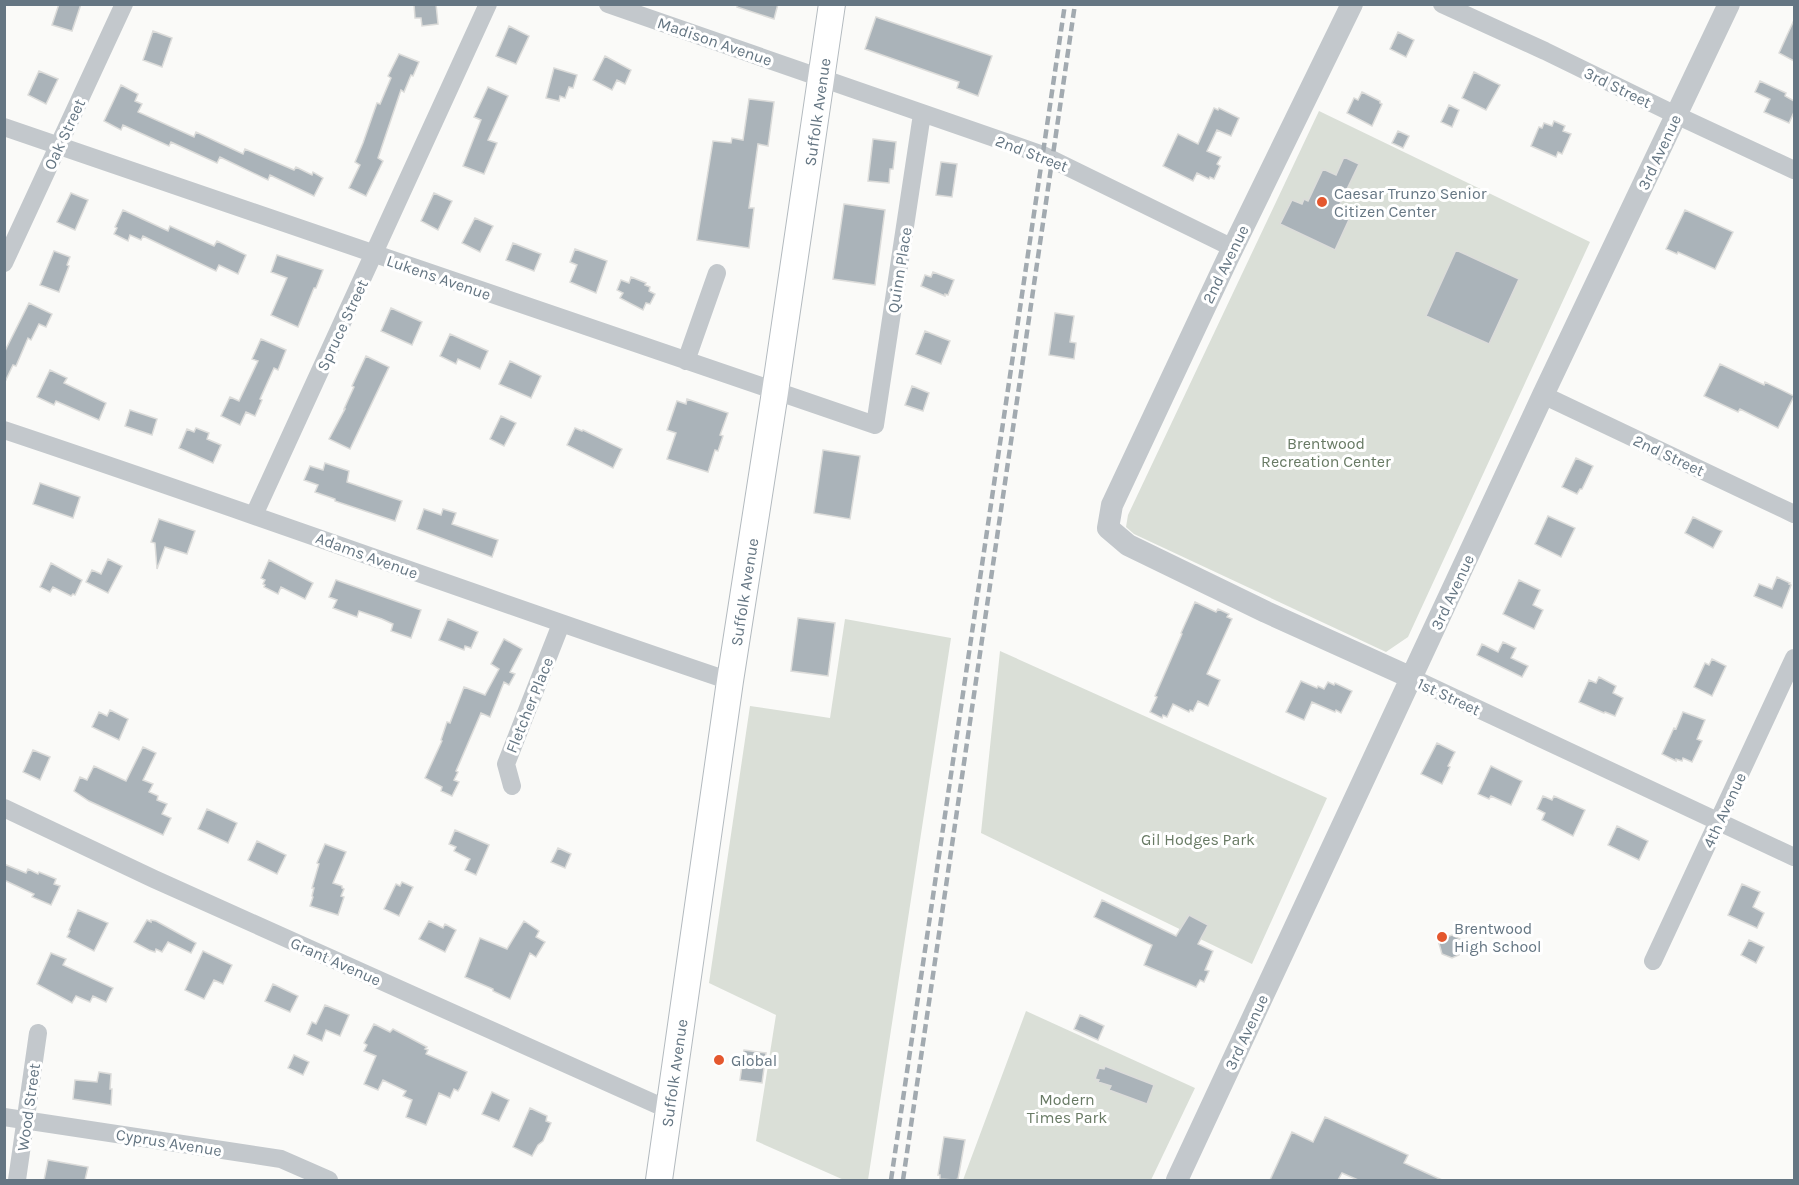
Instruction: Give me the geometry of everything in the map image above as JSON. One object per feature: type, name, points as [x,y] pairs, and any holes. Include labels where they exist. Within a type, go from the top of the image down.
[{"type":"main road","name":"Suffolk Avenue","points":[[659,1180],[730,681],[776,392],[832,4]]},
{"type":"street","name":"Oak Street","points":[[4,263],[123,4]]},
{"type":"street","name":"Spruce Street","points":[[254,515],[488,4]]},
{"type":"street","name":"Madison Avenue","points":[[608,4],[822,78]]},
{"type":"street","name":"2nd Avenue","points":[[1108,528],[1112,505],[1233,248],[1353,4]]},
{"type":"street","name":"3rd Street","points":[[1442,4],[1794,170]]},
{"type":"street","name":"3rd Avenue","points":[[1178,1180],[1544,395],[1730,4]]},
{"type":"street","name":"2nd Street","points":[[822,78],[1053,159],[1233,248]]},
{"type":"street","name":"Quinn Place","points":[[875,425],[922,114]]},
{"type":"street","name":"Lukens Avenue","points":[[4,127],[875,425]]},
{"type":"street","points":[[686,361],[717,273]]},
{"type":"street","name":"2nd Street","points":[[1544,395],[1794,514]]},
{"type":"street","name":"Adams Avenue","points":[[4,430],[730,681]]},
{"type":"street","name":"1st Street","points":[[1108,528],[1128,545],[1266,612],[1794,857]]},
{"type":"street","name":"Fletcher Place","points":[[512,786],[506,764],[561,624]]},
{"type":"street","name":"4th Avenue","points":[[1653,961],[1794,658]]},
{"type":"street","name":"Grant Avenue","points":[[4,808],[165,884],[669,1110]]},
{"type":"street","name":"Wood Street","points":[[17,1180],[38,1032]]},
{"type":"street","name":"Cyprus Avenue","points":[[4,1117],[281,1159],[329,1180]]},
{"type":"green space","name":"Brentwood Recreation Center","points":[[1319,111],[1590,242],[1408,637],[1386,652],[1134,534],[1126,527],[1128,515]]},
{"type":"green space","points":[[845,619],[951,638],[868,1180],[844,1180],[756,1141],[776,1015],[709,983],[750,706],[830,718]]},
{"type":"green space","name":"Gil Hodges Park","points":[[1000,651],[1327,798],[1252,964],[981,833]]},
{"type":"green space","name":"Modern Times Park","points":[[1026,1011],[1195,1088],[1151,1180],[963,1180]]},
{"type":"building","points":[[59,4],[81,4],[72,31],[52,25]]},
{"type":"building","points":[[414,4],[436,4],[438,24],[422,26],[421,18],[415,18]]},
{"type":"building","points":[[738,4],[778,4],[774,19],[737,7]]},
{"type":"building","points":[[876,17],[992,56],[978,96],[957,88],[959,82],[865,49]]},
{"type":"building","points":[[1794,20],[1794,61],[1779,53]]},
{"type":"building","points":[[509,26],[529,36],[516,64],[496,56]]},
{"type":"building","points":[[153,31],[172,38],[162,67],[143,60]]},
{"type":"building","points":[[1398,32],[1414,40],[1406,57],[1390,49]]},
{"type":"building","points":[[399,54],[419,62],[404,92],[401,90],[378,158],[383,161],[366,196],[349,188],[360,165],[355,162],[377,103],[380,104],[391,78],[388,76]]},
{"type":"building","points":[[605,56],[631,70],[625,84],[617,80],[612,90],[593,80]]},
{"type":"building","points":[[554,68],[577,75],[573,88],[569,87],[565,98],[560,96],[559,101],[546,98]]},
{"type":"building","points":[[39,71],[58,79],[46,104],[28,95]]},
{"type":"building","points":[[1474,72],[1500,85],[1486,110],[1462,98]]},
{"type":"building","points":[[1760,81],[1786,93],[1785,96],[1794,101],[1794,112],[1789,123],[1764,112],[1770,99],[1755,92]]},
{"type":"building","points":[[121,85],[138,94],[135,101],[142,104],[138,112],[194,137],[196,132],[243,154],[245,149],[294,170],[296,167],[312,175],[313,172],[323,178],[314,196],[270,175],[268,180],[220,157],[217,163],[171,142],[169,146],[123,125],[121,130],[104,121]]},
{"type":"building","points":[[488,87],[508,96],[488,140],[497,143],[484,174],[463,166],[481,120],[474,117]]},
{"type":"building","points":[[1362,92],[1382,104],[1372,126],[1347,113],[1354,98],[1358,100]]},
{"type":"building","points":[[749,99],[774,102],[768,146],[758,144],[749,208],[754,208],[749,248],[697,240],[713,141],[731,143],[732,138],[743,140]]},
{"type":"building","points":[[1449,105],[1459,110],[1452,127],[1441,122]]},
{"type":"building","points":[[1214,108],[1218,110],[1219,108],[1239,118],[1231,136],[1217,130],[1207,151],[1221,157],[1214,179],[1197,173],[1193,181],[1163,166],[1178,134],[1198,144]]},
{"type":"building","points":[[1554,121],[1565,126],[1563,131],[1571,134],[1562,154],[1558,152],[1556,157],[1531,146],[1539,127],[1542,128],[1544,123],[1552,126]]},
{"type":"building","points":[[1398,131],[1409,136],[1403,148],[1392,143]]},
{"type":"building","points":[[873,139],[896,142],[889,183],[868,181]]},
{"type":"building","name":"Caesar Trunzo Senior Citizen Center","points":[[1344,157],[1359,164],[1339,206],[1352,213],[1335,250],[1280,224],[1292,200],[1302,204],[1304,199],[1308,201],[1323,169],[1336,175]]},
{"type":"building","points":[[941,162],[957,164],[952,197],[936,195]]},
{"type":"building","points":[[71,193],[88,200],[75,230],[57,222]]},
{"type":"building","points":[[434,193],[452,201],[438,230],[421,221]]},
{"type":"building","points":[[844,204],[885,210],[875,285],[833,279]]},
{"type":"building","points":[[123,210],[168,231],[170,226],[214,246],[217,241],[246,255],[238,274],[219,265],[216,271],[143,236],[141,240],[130,235],[128,241],[114,234]]},
{"type":"building","points":[[1685,210],[1733,232],[1715,269],[1666,249]]},
{"type":"building","points":[[475,218],[493,226],[480,252],[462,243]]},
{"type":"building","points":[[513,243],[541,254],[534,271],[506,260]]},
{"type":"building","points":[[575,249],[607,261],[596,293],[570,282],[577,265],[570,262]]},
{"type":"building","points":[[1456,250],[1519,279],[1489,344],[1426,316]]},
{"type":"building","points":[[54,251],[70,257],[59,292],[40,285]]},
{"type":"building","points":[[277,255],[323,270],[298,327],[271,315],[287,278],[271,272]]},
{"type":"building","points":[[933,272],[954,280],[948,295],[945,294],[945,296],[921,286],[925,275],[931,277]]},
{"type":"building","points":[[631,277],[646,283],[645,285],[650,287],[649,291],[655,294],[650,304],[646,303],[643,310],[620,298],[623,293],[617,290],[621,280],[629,283]]},
{"type":"building","points":[[29,303],[52,314],[46,327],[39,324],[31,340],[28,338],[16,366],[13,365],[4,384],[4,353]]},
{"type":"building","points":[[391,308],[422,322],[412,345],[381,331]]},
{"type":"building","points":[[1055,313],[1074,316],[1070,342],[1076,343],[1074,359],[1049,355]]},
{"type":"building","points":[[925,331],[950,341],[941,364],[916,354]]},
{"type":"building","points":[[450,334],[488,351],[480,369],[458,359],[456,364],[440,356]]},
{"type":"building","points":[[261,339],[286,350],[278,370],[274,368],[255,416],[246,412],[240,425],[221,416],[230,397],[239,401],[258,361],[252,359]]},
{"type":"building","points":[[366,356],[389,367],[350,449],[329,439],[345,409],[354,387],[352,386]]},
{"type":"building","points":[[510,361],[541,376],[531,398],[499,384]]},
{"type":"building","points":[[1720,364],[1764,385],[1765,382],[1794,396],[1778,428],[1740,409],[1738,412],[1704,396]]},
{"type":"building","points":[[50,370],[67,378],[64,383],[106,403],[99,420],[56,401],[54,405],[37,397]]},
{"type":"building","points":[[912,386],[929,393],[923,411],[905,405]]},
{"type":"building","points":[[687,399],[728,413],[720,435],[723,436],[718,451],[715,450],[708,472],[667,459],[676,433],[667,430],[677,401],[686,404]]},
{"type":"building","points":[[130,410],[157,419],[152,435],[125,426]]},
{"type":"building","points":[[501,416],[516,423],[504,446],[490,439]]},
{"type":"building","points":[[196,428],[209,433],[207,439],[221,445],[213,463],[179,448],[187,429],[194,432]]},
{"type":"building","points":[[575,428],[622,449],[613,468],[567,445]]},
{"type":"building","points":[[823,450],[860,456],[850,519],[814,513]]},
{"type":"building","points":[[1576,458],[1593,466],[1582,489],[1577,494],[1562,487]]},
{"type":"building","points":[[325,463],[349,471],[347,482],[402,501],[395,521],[315,492],[318,485],[304,480],[310,466],[323,470]]},
{"type":"building","points":[[40,483],[80,497],[73,518],[33,504]]},
{"type":"building","points":[[424,509],[441,515],[443,509],[456,513],[452,524],[498,540],[492,557],[417,529]]},
{"type":"building","points":[[1548,516],[1575,528],[1561,557],[1535,544]]},
{"type":"building","points":[[1693,517],[1722,531],[1713,548],[1685,533]]},
{"type":"building","points":[[159,519],[195,531],[187,554],[165,547],[157,569],[155,543],[151,542]]},
{"type":"building","points":[[108,559],[122,566],[108,593],[86,582],[92,570],[101,574]]},
{"type":"building","points":[[269,560],[313,583],[305,599],[281,587],[278,594],[264,587],[265,580],[261,578]]},
{"type":"building","points":[[51,563],[82,580],[75,595],[71,596],[53,587],[50,592],[40,587]]},
{"type":"building","points":[[1777,577],[1791,585],[1782,608],[1754,596],[1759,584],[1772,589]]},
{"type":"building","points":[[336,580],[421,610],[411,638],[391,631],[393,624],[382,619],[359,611],[357,617],[333,608],[337,600],[329,597]]},
{"type":"building","points":[[1519,580],[1540,590],[1533,605],[1543,610],[1534,629],[1503,614]]},
{"type":"building","points":[[1195,602],[1216,612],[1218,609],[1229,614],[1227,617],[1232,619],[1207,674],[1220,680],[1208,706],[1198,701],[1193,711],[1189,712],[1173,704],[1167,717],[1163,715],[1162,718],[1150,712]]},
{"type":"building","points":[[798,618],[835,623],[828,676],[791,671]]},
{"type":"building","points":[[448,619],[478,632],[471,648],[465,646],[464,650],[439,640]]},
{"type":"building","points":[[504,639],[522,649],[510,672],[515,674],[509,685],[504,682],[490,717],[481,713],[456,771],[458,772],[454,780],[459,782],[452,796],[441,791],[442,787],[425,778],[442,741],[447,722],[450,723],[464,687],[485,695],[499,669],[491,664]]},
{"type":"building","points":[[1503,642],[1516,648],[1511,658],[1528,666],[1522,677],[1477,655],[1482,644],[1498,652]]},
{"type":"building","points":[[1712,659],[1726,666],[1712,696],[1694,687],[1705,663],[1709,665]]},
{"type":"building","points":[[1599,677],[1616,686],[1613,693],[1623,698],[1615,716],[1579,702],[1589,680],[1596,683]]},
{"type":"building","points":[[1301,681],[1324,689],[1328,682],[1334,685],[1335,683],[1352,691],[1341,713],[1312,702],[1304,720],[1286,712]]},
{"type":"building","points":[[110,710],[128,719],[119,740],[92,727],[99,712],[107,716]]},
{"type":"building","points":[[1683,712],[1705,720],[1697,739],[1702,741],[1692,762],[1683,758],[1682,761],[1676,759],[1676,761],[1662,754]]},
{"type":"building","points":[[1437,743],[1455,752],[1442,784],[1421,774]]},
{"type":"building","points":[[143,747],[156,753],[143,780],[153,784],[149,792],[158,796],[157,800],[167,804],[162,814],[171,818],[163,835],[89,801],[74,791],[80,777],[87,780],[94,766],[126,781]]},
{"type":"building","points":[[33,750],[50,757],[40,780],[23,772]]},
{"type":"building","points":[[1491,766],[1522,781],[1511,805],[1491,796],[1489,799],[1478,794]]},
{"type":"building","points":[[1543,796],[1552,800],[1554,796],[1585,810],[1573,836],[1542,820],[1545,813],[1537,809]]},
{"type":"building","points":[[207,809],[237,823],[228,843],[198,829]]},
{"type":"building","points":[[1617,826],[1648,841],[1639,860],[1608,845]]},
{"type":"building","points":[[455,830],[489,845],[476,875],[465,870],[470,859],[454,851],[456,847],[449,844]]},
{"type":"building","points":[[257,841],[286,855],[277,874],[248,860]]},
{"type":"building","points":[[325,844],[346,852],[333,883],[344,889],[338,915],[310,906],[314,888],[312,888],[319,864],[317,863]]},
{"type":"building","points":[[558,848],[571,854],[565,868],[551,862]]},
{"type":"building","points":[[4,864],[26,873],[28,869],[56,879],[54,884],[60,886],[51,905],[32,897],[34,894],[4,880]]},
{"type":"building","points":[[402,882],[413,887],[399,916],[384,909],[396,884],[400,886]]},
{"type":"building","points":[[1742,884],[1760,892],[1753,907],[1764,913],[1757,928],[1728,915]]},
{"type":"building","points":[[1102,900],[1176,936],[1189,915],[1208,925],[1198,944],[1213,951],[1205,970],[1209,971],[1204,982],[1200,980],[1196,987],[1144,965],[1152,945],[1094,917]]},
{"type":"building","points":[[78,910],[108,923],[94,951],[67,937]]},
{"type":"building","points":[[147,920],[156,921],[196,943],[191,953],[168,942],[162,952],[156,949],[155,952],[134,942]]},
{"type":"building","points":[[429,921],[443,928],[445,924],[456,930],[445,952],[419,939]]},
{"type":"building","points":[[524,921],[539,931],[536,937],[545,942],[536,957],[530,953],[510,999],[465,977],[480,938],[507,949]]},
{"type":"building","points":[[1452,935],[1460,939],[1463,946],[1459,955],[1452,958],[1442,954],[1438,940]]},
{"type":"building","points":[[1749,940],[1764,947],[1756,963],[1741,955]]},
{"type":"building","points":[[203,951],[232,965],[223,984],[214,980],[204,999],[185,990]]},
{"type":"building","points":[[51,953],[66,959],[63,965],[113,988],[106,1002],[93,996],[90,1002],[76,996],[72,1003],[37,984]]},
{"type":"building","points":[[273,984],[298,996],[290,1012],[265,1001]]},
{"type":"building","points":[[325,1005],[349,1015],[340,1036],[326,1030],[322,1041],[307,1034],[312,1022],[316,1024]]},
{"type":"building","points":[[1080,1015],[1104,1026],[1098,1040],[1074,1029]]},
{"type":"building","points":[[374,1024],[390,1032],[393,1029],[427,1047],[426,1054],[467,1072],[460,1088],[458,1091],[454,1089],[450,1098],[439,1093],[426,1125],[406,1117],[412,1100],[403,1096],[406,1091],[383,1080],[378,1090],[364,1084],[376,1056],[364,1051],[367,1045],[364,1043]]},
{"type":"building","points":[[744,1050],[766,1053],[762,1083],[740,1080]]},
{"type":"building","points":[[294,1055],[309,1062],[303,1075],[288,1068]]},
{"type":"building","points":[[1105,1066],[1154,1085],[1147,1104],[1109,1090],[1111,1086],[1098,1082],[1099,1080],[1095,1079],[1099,1068],[1104,1069]]},
{"type":"building","points":[[99,1072],[111,1074],[111,1105],[73,1099],[75,1080],[97,1082]]},
{"type":"building","points":[[492,1092],[509,1100],[499,1121],[482,1114]]},
{"type":"building","points":[[530,1108],[547,1116],[546,1121],[551,1123],[543,1141],[532,1156],[513,1147]]},
{"type":"building","points":[[1325,1117],[1408,1155],[1404,1163],[1442,1180],[1358,1180],[1342,1173],[1338,1180],[1270,1180],[1292,1132],[1313,1142]]},
{"type":"building","points":[[944,1137],[965,1140],[958,1179],[955,1180],[940,1179],[938,1175]]},
{"type":"building","points":[[48,1160],[88,1167],[85,1180],[44,1180]]},
{"type":"railway","points":[[891,1180],[1065,4]]},
{"type":"railway","points":[[903,1180],[1075,4]]},
{"type":"place","name":"Caesar Trunzo Senior Citizen Center","points":[[1322,202]]},
{"type":"place","name":"Brentwood High School","points":[[1442,937]]},
{"type":"place","name":"Global","points":[[719,1060]]}]
